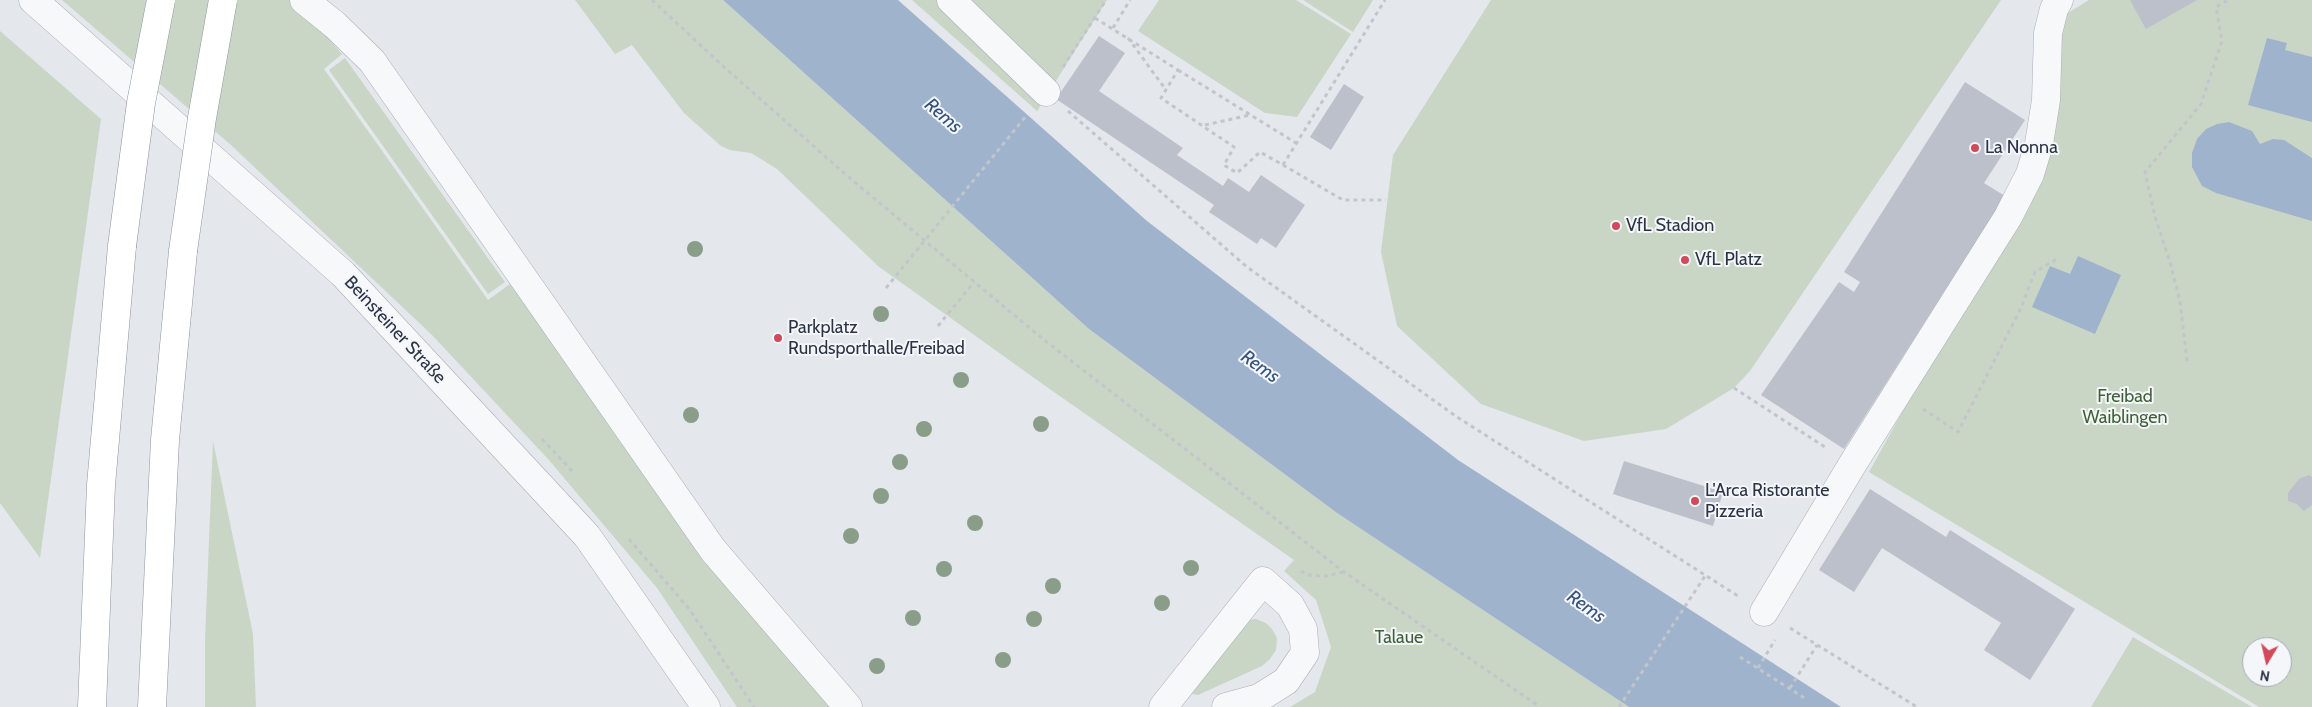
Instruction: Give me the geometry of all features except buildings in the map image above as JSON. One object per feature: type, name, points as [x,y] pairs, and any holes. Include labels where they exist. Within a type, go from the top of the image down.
[{"type":"highway","points":[[92,707],[101,485],[122,246],[141,103],[161,0]]},
{"type":"highway","points":[[152,707],[165,440],[183,252],[202,118],[223,0]]},
{"type":"street","name":"Beinsteiner Straße","points":[[33,0],[343,274],[587,536],[706,707]]},
{"type":"street","points":[[304,0],[335,25],[372,61],[507,258],[713,550],[848,707]]},
{"type":"street","points":[[951,0],[1046,92]]},
{"type":"street","points":[[1774,618],[1852,465],[2008,217],[2030,174],[2039,144],[2046,100],[2048,32],[2054,9],[2059,0]]},
{"type":"street","points":[[1163,707],[1263,582],[1290,605],[1303,629],[1305,653],[1286,681],[1259,698],[1226,707]]},
{"type":"path","points":[[652,0],[744,85],[923,240],[1101,385],[1344,572],[1540,707]]},
{"type":"path","points":[[886,288],[923,240],[1046,92],[1106,0]]},
{"type":"path","points":[[1113,28],[1130,0]]},
{"type":"path","points":[[1283,165],[1385,0]]},
{"type":"path","points":[[2187,361],[2180,301],[2170,262],[2155,217],[2145,172],[2201,104],[2222,41],[2216,8],[2228,0]]},
{"type":"path","points":[[1095,18],[1296,143]]},
{"type":"path","points":[[1126,36],[1166,90]]},
{"type":"path","points":[[1178,70],[1162,98],[1234,147],[1224,165],[1236,173],[1260,152],[1343,200],[1386,200]]},
{"type":"path","points":[[1046,92],[1247,267],[1457,417],[1705,576],[1917,707]]},
{"type":"path","points":[[1204,126],[1250,115]]},
{"type":"path","points":[[1917,405],[1958,432],[2020,310],[2035,272],[2057,259]]},
{"type":"path","points":[[938,326],[974,282]]},
{"type":"path","points":[[1734,388],[1852,465]]},
{"type":"path","points":[[1299,569],[1307,574],[1326,576],[1344,572]]},
{"type":"path","points":[[1619,707],[1705,576]]},
{"type":"path","points":[[1758,668],[1774,618]]},
{"type":"path","points":[[1790,688],[1816,645]]},
{"type":"path","points":[[1740,657],[1806,699]]},
{"type":"green space","points":[[62,0],[294,0],[342,54],[324,69],[488,300],[510,284],[834,707],[737,707],[657,588],[548,459],[432,335],[231,145]]},
{"type":"green space","name":"Talaue","points":[[575,0],[723,0],[1089,329],[1337,513],[1629,707],[1290,707],[1315,692],[1331,647],[1316,600],[1284,571],[1294,560],[878,266],[777,169],[751,153],[730,150],[721,146],[684,113],[632,45],[615,54]]},
{"type":"green space","points":[[912,0],[1107,0],[1037,111]]},
{"type":"green space","points":[[1159,0],[1296,0],[1351,34],[1297,117],[1265,113],[1138,31]]},
{"type":"green space","points":[[1303,0],[1373,0],[1353,32]]},
{"type":"green space","name":"VfL Stadion","points":[[1491,0],[2001,0],[1750,371],[1734,388],[1666,429],[1584,441],[1481,404],[1397,326],[1381,252],[1393,155]]},
{"type":"green space","name":"Freibad Waiblingen","points":[[2089,0],[2312,0],[2312,707],[2259,707],[1869,472],[1909,400],[2024,217],[2043,171],[2058,19]]},
{"type":"green space","points":[[0,31],[101,119],[40,558],[0,503]]},
{"type":"green space","points":[[345,58],[505,282],[488,294],[329,70]]},
{"type":"green space","points":[[213,441],[253,634],[256,707],[205,707],[205,640]]},
{"type":"green space","points":[[1256,619],[1266,623],[1277,638],[1276,650],[1270,659],[1262,666],[1198,695],[1192,694],[1248,620]]},
{"type":"green space","points":[[2133,637],[2252,707],[2091,707]]},
{"type":"water","name":"Rems","points":[[723,0],[898,0],[1147,221],[1458,460],[1841,707],[1629,707],[1337,513],[1089,329]]},
{"type":"water","points":[[2267,38],[2287,43],[2285,50],[2312,57],[2312,122],[2248,105]]},
{"type":"water","points":[[2229,122],[2252,131],[2260,144],[2273,139],[2284,140],[2312,158],[2312,221],[2216,193],[2202,186],[2192,167],[2192,153],[2197,139],[2206,129],[2217,124]]},
{"type":"water","points":[[2078,256],[2121,275],[2095,334],[2032,307],[2050,266],[2070,274]]},
{"type":"place","name":"La Nonna","points":[[1975,148]]},
{"type":"place","name":"VfL Stadion","points":[[1616,226]]},
{"type":"place","name":"VfL Platz","points":[[1685,260]]},
{"type":"place","name":"Parkplatz Rundsporthalle/Freibad","points":[[778,338]]},
{"type":"place","name":"L'Arca Ristorante Pizzeria","points":[[1695,501]]}]
